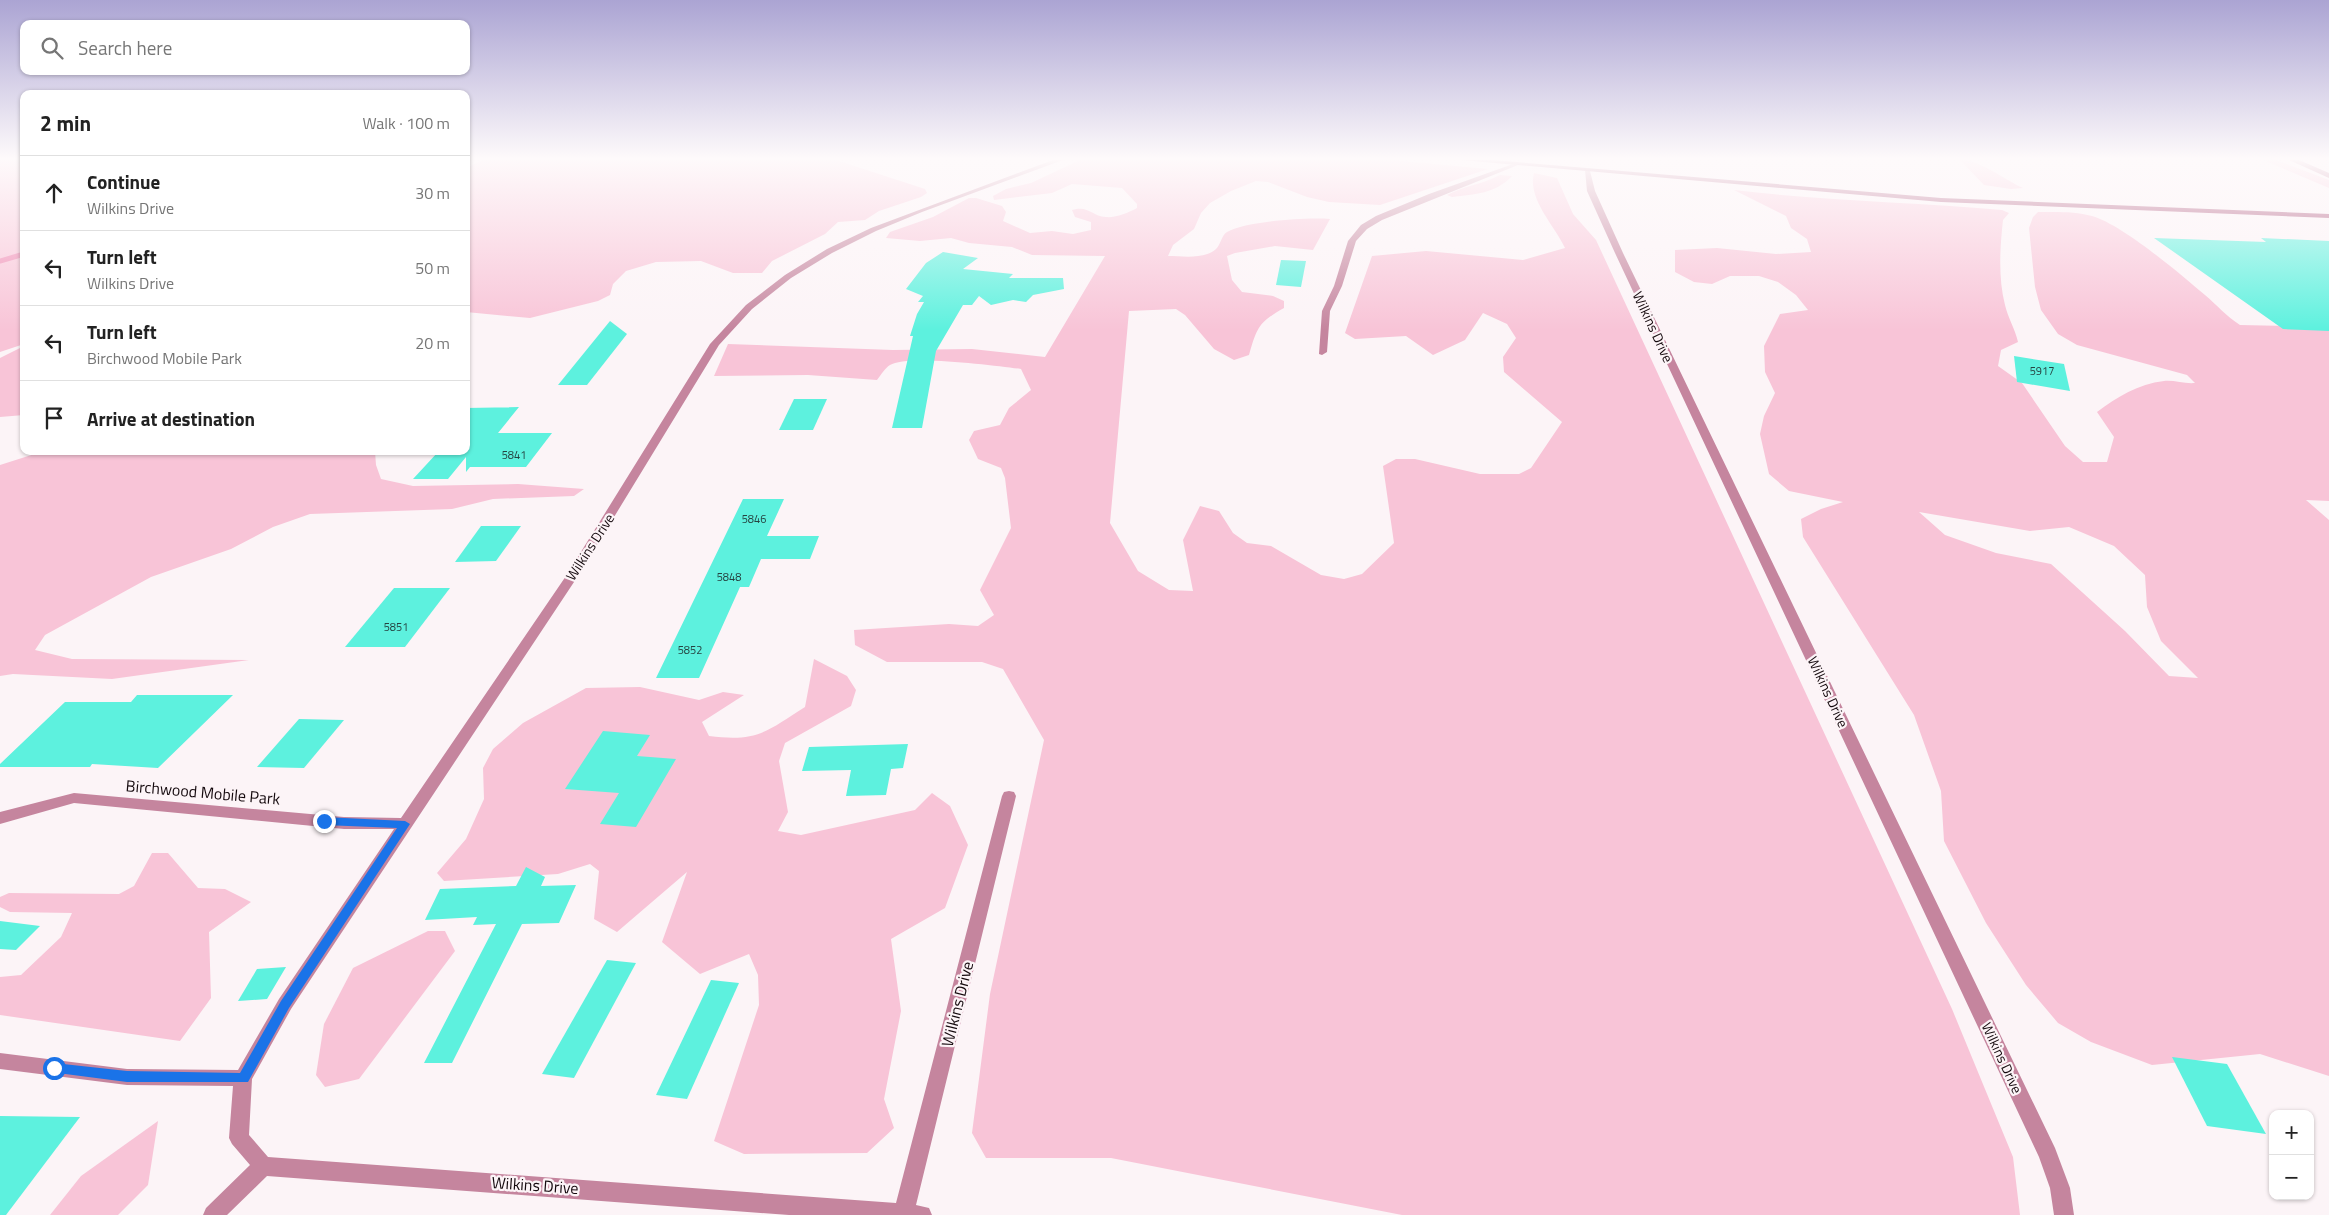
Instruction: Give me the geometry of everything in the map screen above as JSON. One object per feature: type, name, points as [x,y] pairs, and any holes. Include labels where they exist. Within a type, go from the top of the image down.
[{"type":"street","name":"Wilkins Drive","points":[[903,217],[883,224],[788,275],[760,296],[735,320],[715,344],[572,576],[285,1004],[244,1078],[239,1138],[263,1166],[842,1211],[913,1214],[1009,796]]},
{"type":"street","points":[[1322,352],[1326,311],[1338,286],[1352,241],[1364,227],[1382,217]]},
{"type":"street","name":"Wilkins Drive","points":[[1602,217],[2048,1155],[2060,1188],[2064,1215]]},
{"type":"street","name":"Birchwood Mobile Park","points":[[0,818],[74,798],[344,823],[405,824]]},
{"type":"street","points":[[0,1061],[127,1077],[244,1078]]},
{"type":"street","points":[[213,1215],[263,1166]]},
{"type":"shaded area","points":[[0,217],[20,217],[20,345],[0,352]]},
{"type":"shaded area","points":[[470,217],[870,217],[865,220],[838,222],[825,234],[772,261],[762,273],[733,273],[701,261],[656,262],[626,271],[613,284],[610,295],[598,301],[530,318],[470,312]]},
{"type":"shaded area","points":[[934,217],[1004,217],[1003,221],[1030,233],[1052,231],[1073,234],[1091,230],[1091,222],[1075,217],[1199,217],[1194,229],[1173,245],[1168,256],[1187,257],[1200,256],[1212,252],[1217,248],[1225,233],[1236,228],[1277,221],[1330,219],[1313,250],[1275,246],[1227,256],[1232,280],[1242,292],[1273,296],[1284,301],[1284,308],[1269,317],[1260,326],[1249,355],[1234,360],[1214,349],[1185,315],[1176,309],[1129,311],[1110,523],[1138,571],[1169,590],[1193,591],[1183,540],[1200,506],[1219,511],[1233,533],[1247,543],[1271,546],[1321,575],[1344,579],[1362,574],[1394,543],[1383,466],[1396,459],[1415,459],[1480,474],[1519,474],[1531,468],[1562,422],[1504,372],[1503,357],[1516,338],[1507,324],[1483,313],[1465,340],[1433,355],[1406,336],[1355,339],[1345,333],[1372,256],[1426,251],[1523,260],[1565,248],[1546,217],[1575,217],[1596,240],[1952,1009],[2013,1157],[2020,1215],[1402,1215],[1111,1158],[986,1158],[972,1133],[990,994],[1044,740],[1003,669],[982,662],[887,662],[855,645],[854,630],[949,624],[978,626],[994,615],[980,590],[1011,528],[1005,478],[1001,468],[978,459],[969,440],[974,431],[1000,425],[1009,408],[1031,390],[1021,369],[933,361],[900,362],[890,365],[877,380],[808,375],[714,376],[728,344],[893,350],[972,349],[1045,357],[1105,256],[1032,255],[1012,247],[969,243],[951,238],[920,241],[886,238],[890,232]]},
{"type":"shaded area","points":[[1786,217],[2006,217],[2003,220],[2000,273],[2005,305],[2018,342],[2001,350],[1998,366],[2022,383],[2065,446],[2083,462],[2107,462],[2114,437],[2097,412],[2105,406],[2120,396],[2145,385],[2168,381],[2195,383],[2187,375],[2077,345],[2058,334],[2041,310],[2035,287],[2029,228],[2033,217],[2094,217],[2105,221],[2135,239],[2240,325],[2329,327],[2329,501],[2306,500],[2329,520],[2329,1076],[2260,1054],[2152,1065],[2091,1042],[2058,1023],[2026,985],[1986,923],[1944,841],[1941,791],[1914,715],[1803,537],[1801,519],[1821,509],[1843,502],[1789,491],[1769,474],[1760,434],[1764,416],[1775,393],[1765,372],[1764,346],[1780,314],[1808,310],[1796,295],[1778,282],[1759,276],[1730,276],[1712,284],[1694,282],[1675,272],[1675,250],[1717,248],[1776,254],[1811,252],[1807,239],[1791,228]],"holes":[[[1919,512],[2030,531],[2069,527],[2114,546],[2145,575],[2147,607],[2161,641],[2198,678],[2169,676],[2125,631],[2051,564],[1996,553],[1945,535]]]},
{"type":"shaded area","points":[[20,348],[20,415],[0,417],[0,358]]},
{"type":"shaded area","points":[[31,455],[375,455],[376,465],[381,479],[413,486],[518,484],[584,489],[574,496],[493,499],[452,509],[310,514],[273,527],[231,549],[151,577],[45,635],[35,650],[72,659],[249,660],[112,679],[13,674],[0,676],[0,465]]},
{"type":"shaded area","points":[[814,659],[847,676],[856,690],[851,706],[785,743],[779,761],[788,812],[778,831],[801,835],[915,810],[932,793],[950,806],[968,845],[945,908],[891,939],[901,1011],[884,1099],[894,1128],[867,1153],[744,1154],[714,1141],[759,1005],[758,975],[749,954],[700,974],[662,942],[687,872],[617,932],[594,919],[599,871],[590,864],[558,874],[444,881],[437,873],[466,839],[484,799],[483,768],[493,749],[523,723],[586,688],[640,687],[699,700],[723,692],[744,695],[702,722],[709,736],[739,738],[750,736],[770,729],[805,707]]},
{"type":"shaded area","points":[[152,853],[168,853],[198,888],[225,889],[251,902],[209,932],[211,998],[180,1041],[0,1015],[0,977],[21,975],[61,937],[72,913],[10,912],[0,907],[0,897],[9,893],[119,894],[134,886]]},
{"type":"shaded area","points":[[428,931],[445,931],[455,951],[359,1079],[325,1087],[316,1075],[324,1024],[353,968]]},
{"type":"shaded area","points":[[158,1121],[148,1185],[118,1215],[50,1215],[81,1176]]},
{"type":"building","points":[[2154,238],[2266,242],[2261,238],[2329,241],[2329,331],[2283,329]]},
{"type":"building","points":[[943,252],[978,258],[963,269],[1013,274],[1009,278],[1063,278],[1064,289],[1033,295],[1026,302],[1013,300],[991,305],[979,296],[972,305],[963,305],[936,351],[922,428],[892,428],[913,336],[910,336],[917,314],[924,302],[918,302],[923,296],[906,289],[926,263]]},
{"type":"building","points":[[1281,260],[1306,261],[1301,287],[1276,285]]},
{"type":"building","points":[[610,321],[627,334],[587,385],[558,385]]},
{"type":"building","points":[[2014,356],[2064,364],[2070,391],[2017,382]]},
{"type":"building","points":[[794,399],[827,399],[813,430],[779,430]]},
{"type":"building","points":[[519,407],[498,433],[552,433],[526,467],[470,467],[466,472],[466,457],[448,479],[413,479],[435,455],[470,455],[470,408]]},
{"type":"building","points":[[743,499],[784,499],[767,536],[819,536],[810,559],[761,559],[749,587],[740,587],[699,678],[656,678]]},
{"type":"building","points":[[481,526],[521,526],[496,561],[455,562]]},
{"type":"building","points":[[394,588],[450,588],[405,647],[345,647]]},
{"type":"building","points":[[137,695],[233,695],[158,768],[92,764],[90,767],[0,767],[0,764],[65,702],[131,702]]},
{"type":"building","points":[[299,719],[344,720],[304,768],[257,767]]},
{"type":"building","points":[[603,731],[650,735],[637,756],[676,759],[636,827],[600,824],[619,793],[565,789]]},
{"type":"building","points":[[908,744],[903,768],[891,769],[886,795],[846,796],[851,770],[802,771],[809,747]]},
{"type":"building","points":[[526,867],[545,877],[541,886],[576,885],[559,923],[522,924],[452,1063],[424,1063],[496,924],[473,925],[477,917],[425,920],[440,889],[516,886]]},
{"type":"building","points":[[0,921],[40,926],[16,950],[0,949]]},
{"type":"building","points":[[607,960],[636,963],[574,1078],[542,1074]]},
{"type":"building","points":[[286,967],[267,999],[238,1001],[257,969]]},
{"type":"building","points":[[711,980],[739,983],[687,1099],[656,1095]]},
{"type":"building","points":[[2172,1057],[2227,1064],[2266,1134],[2207,1126]]},
{"type":"building","points":[[0,1116],[80,1117],[6,1215],[0,1215]]},
{"type":"waterway","points":[[0,261],[20,255]]},
{"type":"route","points":[[54,1068],[127,1077],[244,1078],[285,1004],[405,824],[324,821]]}]
